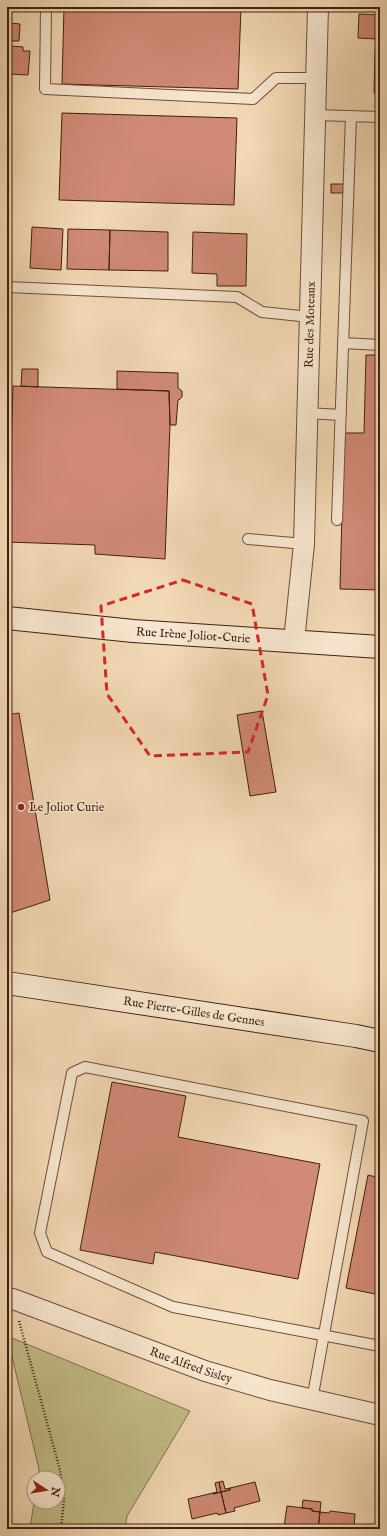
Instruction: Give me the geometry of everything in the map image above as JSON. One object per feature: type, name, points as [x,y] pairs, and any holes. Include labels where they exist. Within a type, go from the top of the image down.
[{"type":"street","name":"Rue des Moteaux","points":[[294,641],[304,544],[318,7]]},
{"type":"street","name":"Rue Irène Joliot-Curie","points":[[7,618],[133,631],[380,647]]},
{"type":"street","name":"Rue Pierre-Gilles de Gennes","points":[[7,983],[356,1036],[380,1041]]},
{"type":"street","name":"Rue Alfred Sisley","points":[[10,1299],[205,1371],[270,1390],[380,1416]]},
{"type":"lane","points":[[46,7],[45,89],[253,99],[276,78],[316,78]]},
{"type":"lane","points":[[315,115],[380,117]]},
{"type":"lane","points":[[337,520],[351,116]]},
{"type":"lane","points":[[7,287],[237,297],[262,312],[310,318]]},
{"type":"lane","points":[[343,344],[380,345]]},
{"type":"lane","points":[[307,413],[341,415]]},
{"type":"lane","points":[[248,539],[304,544]]},
{"type":"lane","points":[[312,1400],[324,1336],[363,1121],[85,1067],[72,1073],[40,1233],[48,1252],[173,1307],[324,1336],[380,1346]]},
{"type":"path","points":[[10,1299],[60,1470],[64,1499],[61,1529]]},
{"type":"highlighted area","points":[[183,580],[252,604],[268,695],[248,752],[150,756],[107,694],[101,606]]},
{"type":"shaded area","points":[[7,1336],[190,1411],[127,1516],[125,1529],[30,1529],[33,1510],[66,1510],[66,1470],[39,1469]]},
{"type":"building","points":[[64,7],[241,7],[238,89],[62,84]]},
{"type":"building","points":[[359,14],[380,15],[380,53],[375,53],[376,39],[358,38]]},
{"type":"building","points":[[11,23],[20,24],[19,41],[10,41]]},
{"type":"building","points":[[11,46],[23,47],[23,51],[30,51],[28,75],[9,74]]},
{"type":"building","points":[[375,53],[380,53],[380,93],[374,93]]},
{"type":"building","points":[[62,113],[237,118],[234,205],[59,200]]},
{"type":"building","points":[[331,184],[344,184],[343,193],[331,193]]},
{"type":"building","points":[[32,227],[63,229],[61,270],[30,268]]},
{"type":"building","points":[[68,229],[110,230],[109,270],[67,269]]},
{"type":"building","points":[[110,230],[168,232],[168,271],[109,270]]},
{"type":"building","points":[[193,232],[247,234],[246,286],[217,286],[217,274],[192,273]]},
{"type":"building","points":[[366,355],[380,355],[380,590],[340,589],[344,433],[364,433]]},
{"type":"building","points":[[22,369],[38,369],[38,387],[21,386]]},
{"type":"building","points":[[117,371],[178,373],[178,388],[182,391],[182,397],[178,400],[176,425],[170,425],[169,391],[117,389]]},
{"type":"building","points":[[13,386],[169,391],[170,425],[165,559],[95,554],[95,545],[7,542],[7,456],[11,456]]},
{"type":"building","points":[[262,711],[276,792],[250,796],[237,715]]},
{"type":"building","name":"Le Joliot Curie","points":[[19,713],[50,900],[7,914],[7,715]]},
{"type":"building","points":[[112,1082],[186,1096],[178,1137],[320,1164],[298,1279],[155,1252],[153,1264],[80,1250]]},
{"type":"building","points":[[368,1175],[380,1178],[380,1295],[346,1288]]},
{"type":"building","points":[[7,1442],[11,1465],[7,1466]]},
{"type":"building","points":[[223,1481],[225,1489],[230,1488],[230,1490],[221,1492],[219,1482]]},
{"type":"building","points":[[219,1482],[221,1492],[213,1494],[217,1492],[215,1483]]},
{"type":"building","points":[[255,1482],[260,1501],[234,1508],[235,1511],[226,1513],[221,1492],[230,1490],[230,1488]]},
{"type":"building","points":[[221,1492],[226,1513],[218,1515],[217,1513],[192,1519],[188,1499]]},
{"type":"building","points":[[303,1500],[321,1502],[320,1512],[302,1508]]},
{"type":"building","points":[[287,1506],[312,1509],[312,1511],[320,1512],[318,1529],[284,1527]]},
{"type":"building","points":[[330,1511],[355,1514],[354,1529],[318,1529],[320,1512],[329,1513]]},
{"type":"place","name":"Le Joliot Curie","points":[[21,807]]}]
